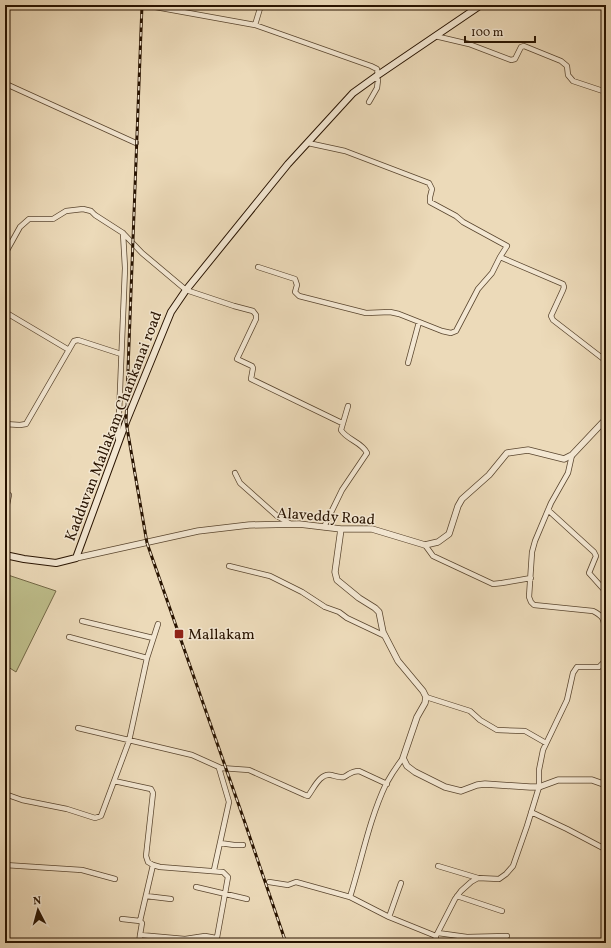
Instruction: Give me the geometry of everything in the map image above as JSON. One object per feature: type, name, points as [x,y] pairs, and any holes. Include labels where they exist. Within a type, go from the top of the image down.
[{"type":"main road","name":"Kadduvan Mallakam Chankanai road","points":[[5,555],[56,563],[76,558],[117,444],[171,312],[186,290],[288,164],[353,93],[481,5]]},
{"type":"street","points":[[255,25],[261,5]]},
{"type":"street","points":[[150,6],[255,25],[371,66],[377,69],[376,76],[378,84],[369,102]]},
{"type":"street","points":[[435,36],[469,44],[511,60],[515,59],[521,47],[524,46],[561,61],[566,66],[568,75],[573,81],[606,92]]},
{"type":"street","points":[[5,85],[6,84],[136,143]]},
{"type":"street","points":[[258,267],[287,275],[295,279],[297,285],[295,292],[299,296],[366,313],[390,312],[399,314],[442,331],[451,333],[456,331],[478,289],[492,273],[507,246],[430,202],[432,189],[429,183],[345,151],[308,143]]},
{"type":"street","points":[[5,254],[20,227],[29,219],[53,219],[66,211],[83,209],[91,211],[94,215],[123,233],[142,253],[186,290],[253,311],[256,315],[256,319],[238,359],[252,366],[251,380],[342,423]]},
{"type":"street","points":[[117,444],[125,268],[123,233]]},
{"type":"street","points":[[500,257],[563,284],[564,290],[551,316],[553,320],[606,360]]},
{"type":"street","points":[[5,312],[69,350]]},
{"type":"street","points":[[408,363],[419,322]]},
{"type":"street","points":[[5,424],[26,424],[74,341],[78,340],[121,354]]},
{"type":"street","points":[[324,527],[342,490],[367,454],[362,446],[343,434],[341,430],[348,406]]},
{"type":"street","points":[[531,578],[502,584],[493,584],[433,556],[424,546],[438,542],[449,534],[460,503],[465,496],[489,475],[507,453],[528,450],[564,459],[572,455],[606,419]]},
{"type":"street","points":[[572,455],[568,473],[548,510],[535,541],[532,552],[529,597],[534,605],[593,610],[604,619],[606,632]]},
{"type":"street","points":[[235,473],[240,483],[277,516],[289,523]]},
{"type":"street","points":[[5,514],[9,495]]},
{"type":"street","points":[[548,510],[594,552],[596,556],[589,574],[606,592]]},
{"type":"street","name":"Alaveddy Road","points":[[76,558],[198,531],[249,525],[289,523],[341,529],[372,529],[424,546]]},
{"type":"street","points":[[341,529],[335,572],[337,580],[358,598],[379,612],[385,636],[398,661],[424,691],[426,697],[425,703],[417,717],[403,758],[387,784],[365,840],[360,865],[350,897]]},
{"type":"street","points":[[230,566],[270,576],[302,592],[325,607],[339,612],[347,618],[385,636]]},
{"type":"street","points":[[82,621],[154,638]]},
{"type":"street","points":[[5,794],[22,800],[67,809],[98,818],[103,812],[130,741],[147,658],[158,624]]},
{"type":"street","points":[[68,637],[147,658]]},
{"type":"street","points":[[438,866],[478,878],[499,879],[513,866],[539,787],[540,759],[546,743],[567,700],[575,668],[580,666],[599,667],[606,660]]},
{"type":"street","points":[[426,697],[470,711],[480,720],[497,730],[525,731],[546,743]]},
{"type":"street","points":[[78,728],[192,756],[219,768],[248,770],[308,796],[323,776],[327,774],[344,777],[354,771],[359,771],[387,784]]},
{"type":"street","points":[[403,758],[407,766],[415,772],[445,787],[461,791],[477,785],[485,784],[539,787],[558,780],[592,780],[606,785]]},
{"type":"street","points":[[214,870],[229,802],[219,768]]},
{"type":"street","points":[[114,782],[151,789],[153,793],[146,856],[148,862],[160,867],[214,870],[223,872],[228,877],[216,940],[205,936],[185,939],[140,935]]},
{"type":"street","points":[[531,812],[605,849]]},
{"type":"street","points":[[220,843],[243,845]]},
{"type":"street","points":[[5,865],[82,870],[115,879]]},
{"type":"street","points":[[139,943],[142,923],[140,921],[153,865]]},
{"type":"street","points":[[435,943],[437,935],[457,896],[471,882],[478,878]]},
{"type":"street","points":[[269,882],[288,885],[296,882],[350,897],[389,917],[437,935],[467,937],[507,936]]},
{"type":"street","points":[[389,917],[401,883]]},
{"type":"street","points":[[196,887],[247,899]]},
{"type":"street","points":[[146,896],[171,899]]},
{"type":"street","points":[[457,896],[502,911]]},
{"type":"street","points":[[122,919],[140,921]]},
{"type":"green space","points":[[5,574],[56,591],[16,672],[5,665]]},
{"type":"railway","points":[[142,5],[126,422],[147,543],[286,943]]},
{"type":"place","name":"Mallakam","points":[[179,634]]}]
